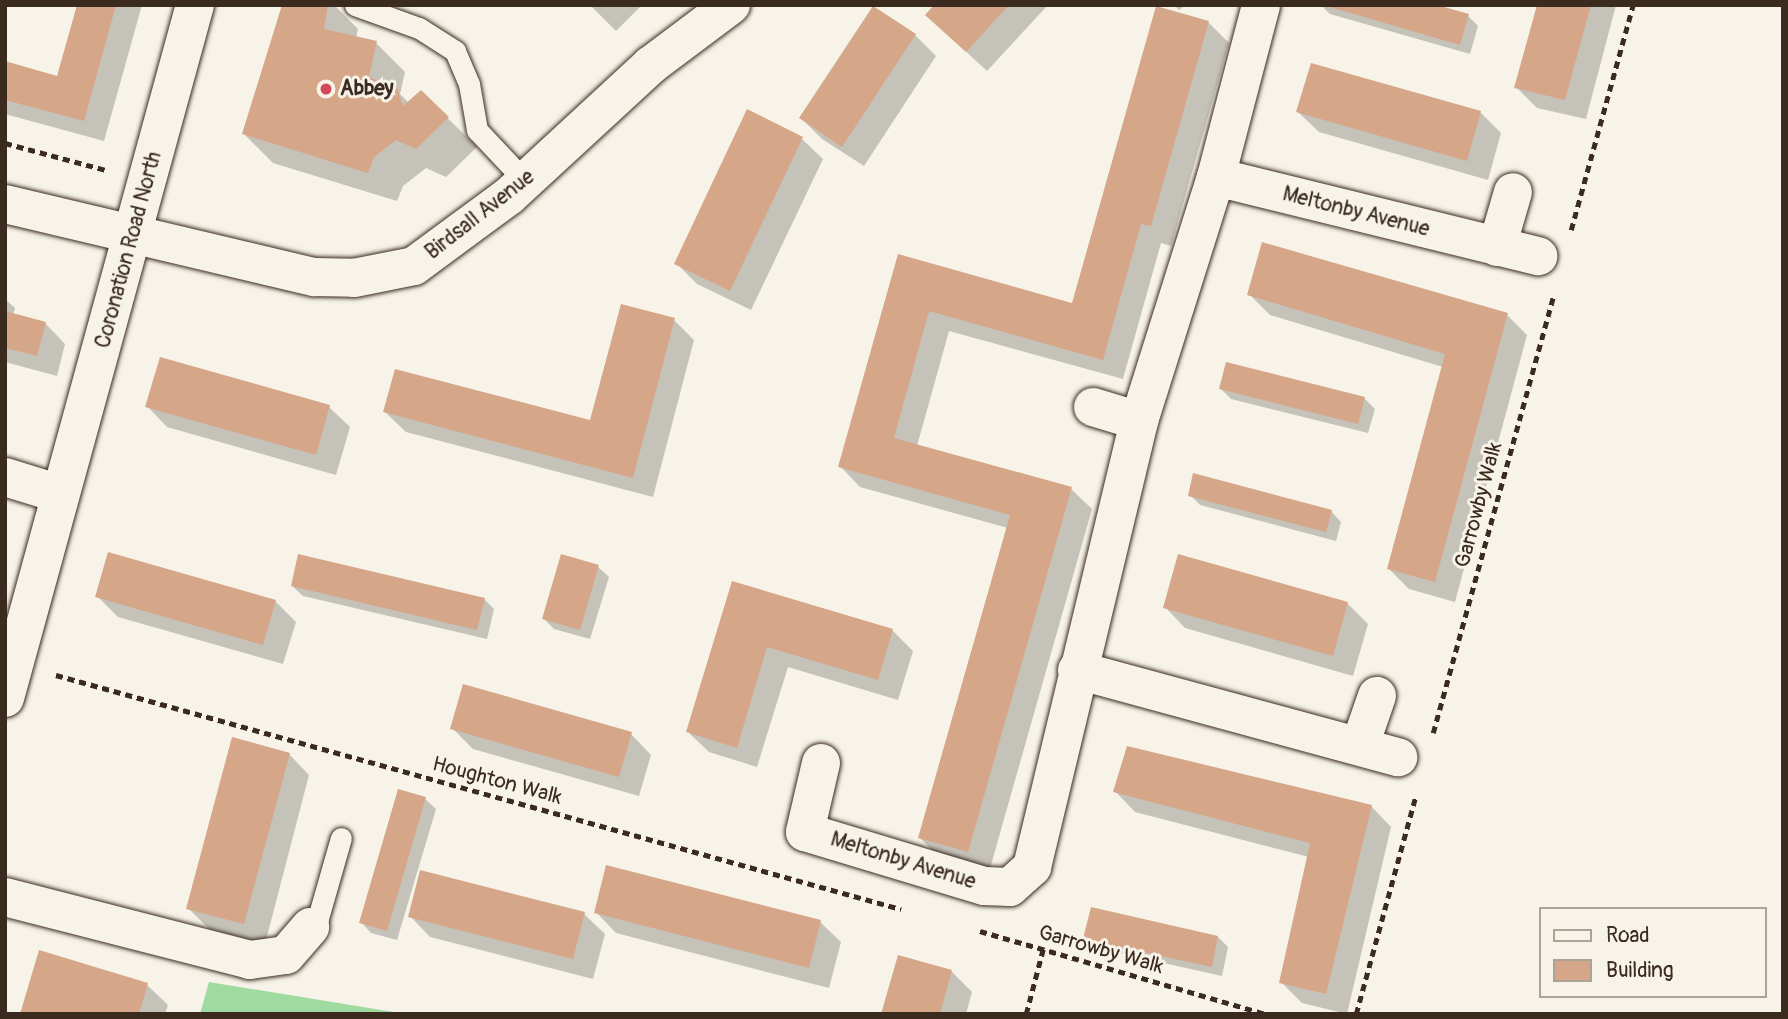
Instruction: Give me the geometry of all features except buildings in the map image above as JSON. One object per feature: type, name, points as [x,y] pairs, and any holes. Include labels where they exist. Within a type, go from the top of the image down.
[{"type":"street","name":"Coronation Road North","points":[[10,681],[195,5]]},
{"type":"street","name":"Birdsall Avenue","points":[[5,204],[315,277],[354,278],[414,266],[525,181],[652,65],[731,5]]},
{"type":"street","name":"Meltonby Avenue","points":[[821,763],[805,832],[984,886],[1010,887],[1032,867],[1077,670],[1139,421],[1216,177],[1261,5]]},
{"type":"street","name":"Meltonby Avenue","points":[[1216,177],[1497,247],[1547,270]]},
{"type":"street","points":[[1497,247],[1513,191]]},
{"type":"street","points":[[1093,407],[1139,421]]},
{"type":"street","points":[[5,477],[60,494]]},
{"type":"street","points":[[1077,670],[1398,757]]},
{"type":"street","points":[[1360,746],[1377,696]]},
{"type":"street","points":[[5,897],[250,960],[286,955],[310,926]]},
{"type":"lane","points":[[355,5],[419,27],[454,51],[469,84],[477,130],[525,181]]},
{"type":"lane","points":[[310,926],[318,918],[341,838]]},
{"type":"path","points":[[1571,231],[1633,5]]},
{"type":"path","points":[[5,143],[113,172]]},
{"type":"path","name":"Garrowby Walk","points":[[1432,737],[1547,270]]},
{"type":"path","name":"Houghton Walk","points":[[10,681],[904,910]]},
{"type":"path","points":[[1356,1014],[1417,790]]},
{"type":"path","name":"Garrowby Walk","points":[[984,886],[972,929],[1265,1014]]},
{"type":"path","points":[[1026,1014],[1043,949]]},
{"type":"green space","points":[[209,982],[406,1014],[200,1014]]},
{"type":"place","name":"Abbey","points":[[326,89]]}]
